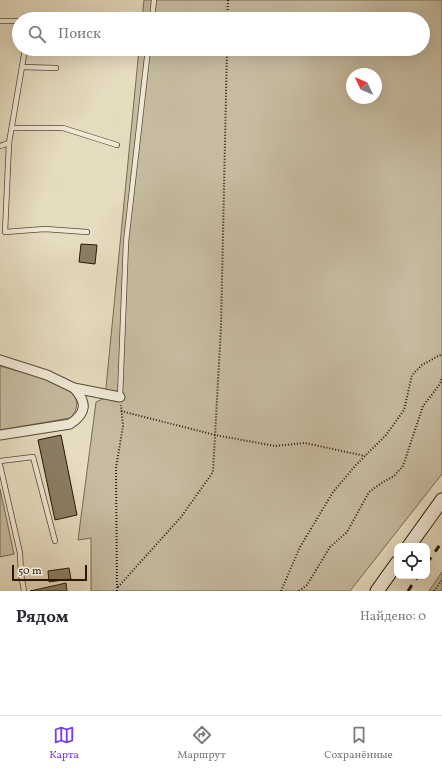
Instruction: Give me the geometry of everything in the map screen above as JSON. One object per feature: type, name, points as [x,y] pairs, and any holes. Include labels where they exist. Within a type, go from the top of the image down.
[{"type":"main road","points":[[411,543],[442,500]]},
{"type":"main road","points":[[377,591],[394,567]]},
{"type":"street","points":[[0,360],[47,375],[74,388],[120,397]]},
{"type":"street","points":[[0,435],[70,424],[79,418],[84,406],[82,396],[74,388]]},
{"type":"lane","points":[[153,12],[154,0]]},
{"type":"lane","points":[[0,21],[12,20]]},
{"type":"lane","points":[[24,56],[9,143],[5,232],[45,229],[87,232]]},
{"type":"lane","points":[[120,397],[126,242],[147,56]]},
{"type":"lane","points":[[22,67],[56,68]]},
{"type":"lane","points":[[12,128],[63,128],[117,145]]},
{"type":"lane","points":[[0,146],[9,143]]},
{"type":"lane","points":[[0,461],[33,457],[55,541]]},
{"type":"lane","points":[[0,465],[20,553],[21,574],[24,591]]},
{"type":"path","points":[[227,12],[228,0]]},
{"type":"path","points":[[118,587],[181,517],[213,472],[221,327],[227,56]]},
{"type":"path","points":[[281,591],[300,547],[333,492],[386,435],[404,410],[412,375],[422,365],[442,354]]},
{"type":"path","points":[[299,591],[307,585],[330,547],[347,532],[369,492],[394,476],[403,466],[423,406],[440,384],[442,377]]},
{"type":"path","points":[[117,591],[116,468],[123,426],[120,397]]},
{"type":"path","points":[[121,411],[215,435],[275,446],[305,444],[365,456]]},
{"type":"path","points":[[434,591],[442,580]]},
{"type":"shaded area","points":[[144,0],[442,0],[442,474],[350,591],[91,591],[91,538],[78,540],[96,402],[105,398],[138,56],[430,56],[430,12],[143,12]]},
{"type":"shaded area","points":[[0,366],[43,378],[74,393],[77,404],[75,412],[70,418],[0,430]]},
{"type":"shaded area","points":[[0,489],[14,554],[0,557]]},
{"type":"shaded area","points":[[442,572],[442,591],[429,591]]},
{"type":"building","points":[[81,244],[97,245],[95,264],[79,262]]},
{"type":"building","points":[[61,435],[77,515],[55,520],[38,440]]},
{"type":"building","points":[[69,568],[71,579],[49,582],[48,571]]},
{"type":"building","points":[[66,583],[67,591],[30,591]]},
{"type":"railway","points":[[430,559],[442,542]]},
{"type":"railway","points":[[408,591],[416,579]]}]
